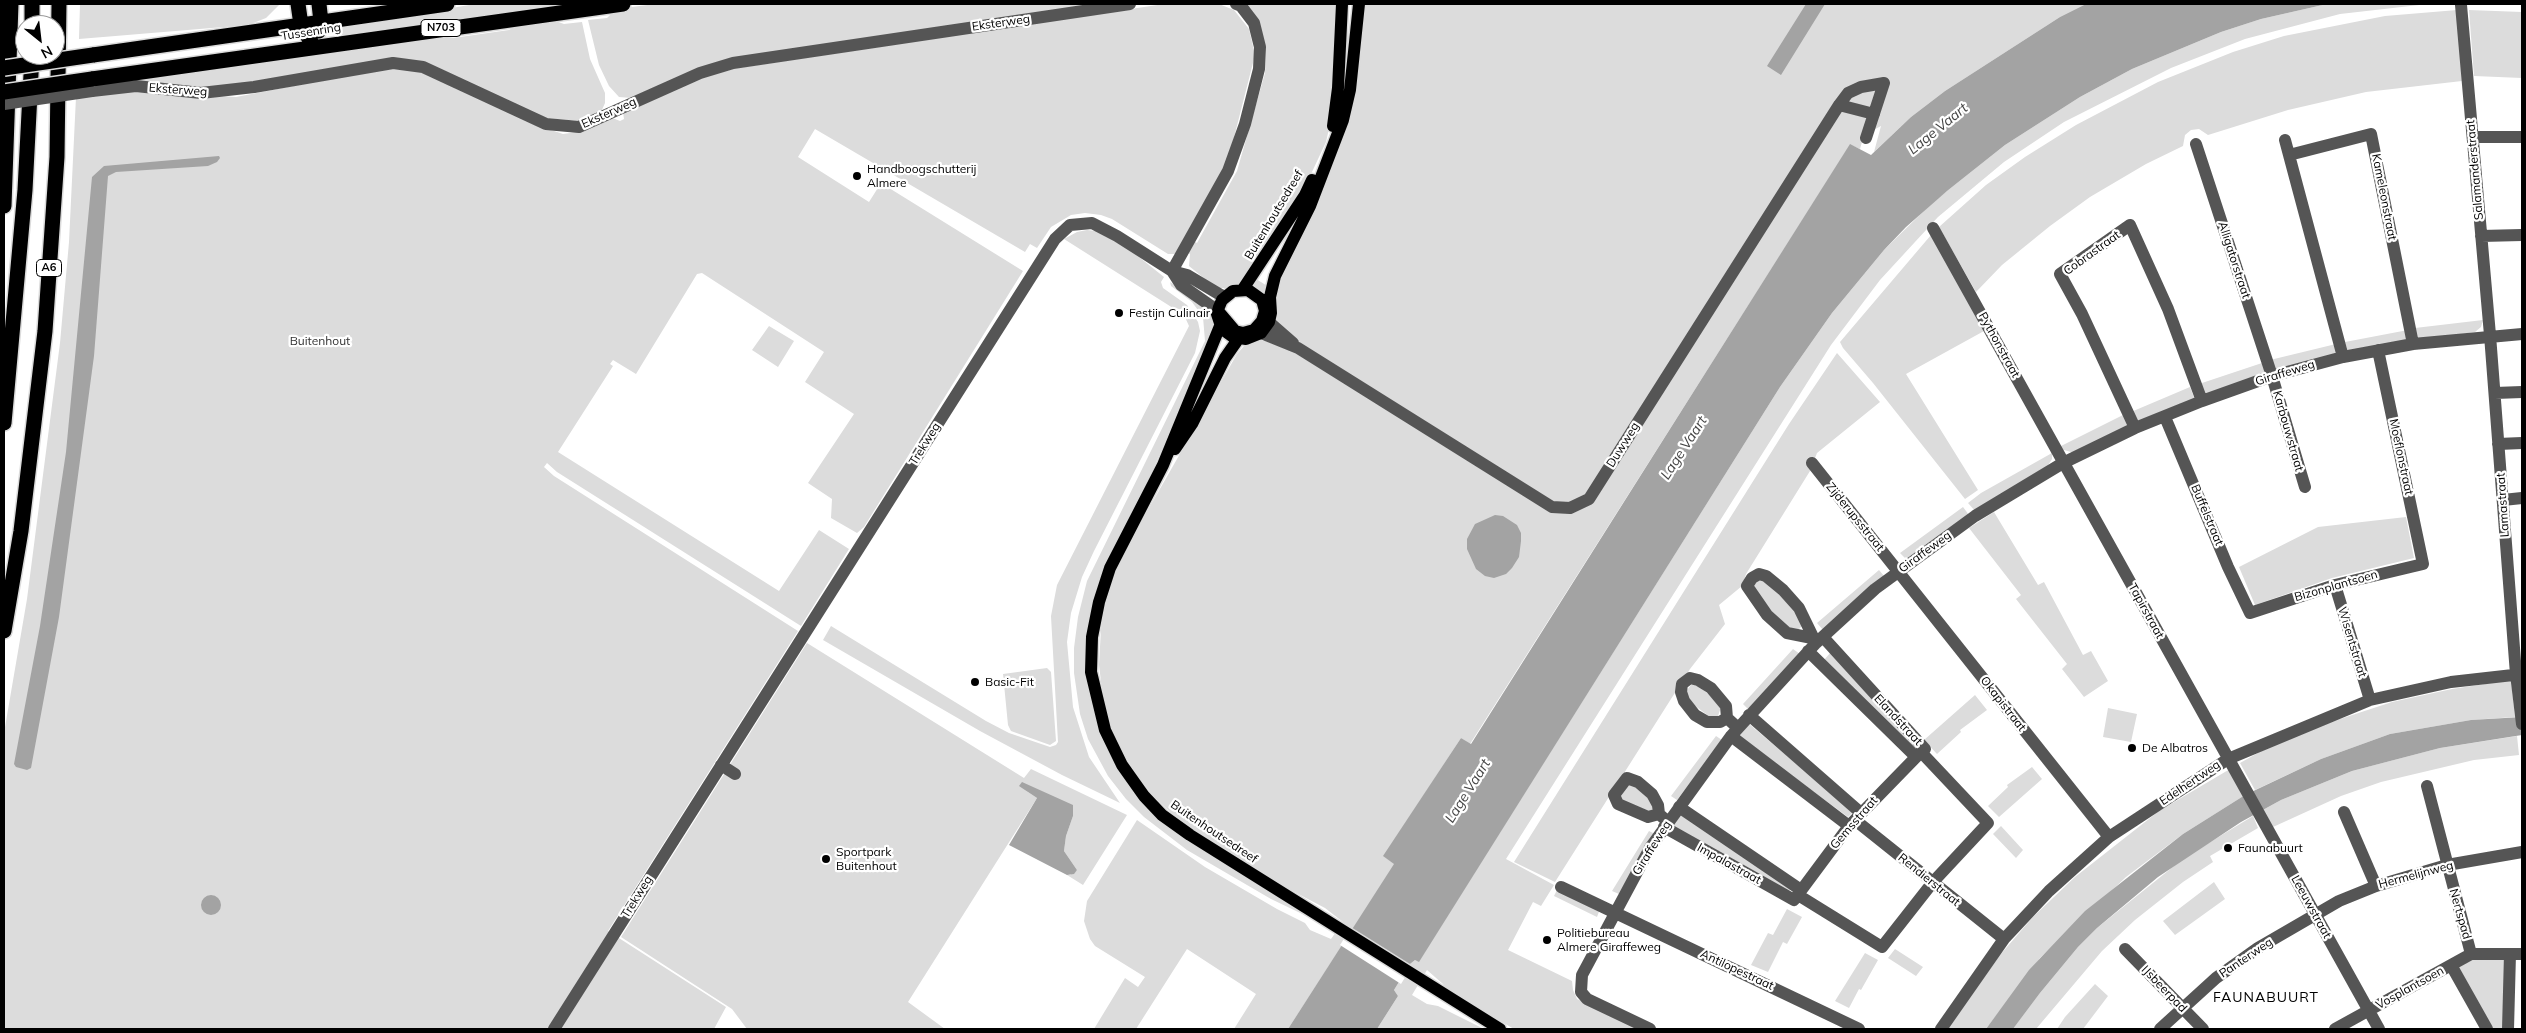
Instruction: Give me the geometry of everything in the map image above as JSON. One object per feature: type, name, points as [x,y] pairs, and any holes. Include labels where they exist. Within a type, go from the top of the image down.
[{"type":"highway","points":[[4,206],[11,4]]},
{"type":"highway","name":"A6","points":[[4,631],[21,531],[45,331],[58,157],[59,4]]},
{"type":"highway","points":[[298,4],[301,25],[314,47]]},
{"type":"highway","points":[[314,47],[321,22],[319,4]]},
{"type":"highway","name":"Tussenring","points":[[4,68],[447,4]]},
{"type":"highway","name":"Tussenring","points":[[4,92],[92,85],[314,47],[623,4]]},
{"type":"highway","name":"A6","points":[[4,423],[25,190],[31,65]]},
{"type":"main road","name":"Buitenhoutsedreef","points":[[1332,141],[1338,97],[1342,4]]},
{"type":"main road","name":"Buitenhoutsedreef","points":[[1266,301],[1275,276],[1310,206],[1350,90],[1359,4]]},
{"type":"main road","name":"Buitenhoutsedreef","points":[[1243,289],[1305,195],[1326,159]]},
{"type":"main road","points":[[1242,337],[1254,330],[1272,313],[1266,301],[1254,292],[1243,289],[1233,291],[1224,297],[1218,311],[1220,326],[1229,335],[1242,337],[1261,333],[1267,319]]},
{"type":"main road","points":[[1218,311],[1232,329],[1242,337]]},
{"type":"main road","name":"Buitenhoutsedreef","points":[[1220,326],[1163,465],[1110,568],[1099,602],[1092,637],[1091,672],[1105,730],[1122,765],[1144,796],[1162,815],[1190,835],[1500,1029]]},
{"type":"main road","name":"Buitenhoutsedreef","points":[[1163,465],[1192,424],[1214,382],[1242,337]]},
{"type":"street","name":"Eksterweg","points":[[4,104],[92,85],[136,86],[201,93],[254,87],[394,63],[423,66],[546,124],[556,127],[579,127],[700,72],[733,63],[1130,4]]},
{"type":"street","points":[[1172,271],[1228,171],[1245,124],[1259,69],[1260,46],[1254,24],[1241,6],[1236,4]]},
{"type":"street","name":"Salamanderstraat","points":[[2461,5],[2490,335]]},
{"type":"street","name":"Duwweg","points":[[1261,333],[1298,348],[1552,507],[1570,508],[1589,499],[1838,105],[1848,93],[1861,87],[1884,83],[1866,138]]},
{"type":"street","points":[[1838,105],[1874,114]]},
{"type":"street","name":"Kameleonstraat","points":[[2288,155],[2371,134],[2413,344]]},
{"type":"street","points":[[2472,137],[2522,137]]},
{"type":"street","points":[[2285,140],[2343,357]]},
{"type":"street","name":"Alligatorstraat","points":[[2196,144],[2272,376]]},
{"type":"street","name":"Trekweg","points":[[554,1029],[1055,238],[1070,225],[1092,223],[1117,236],[1172,271],[1187,275],[1224,297]]},
{"type":"street","name":"Cobrastraat","points":[[2135,428],[2082,314],[2060,274],[2130,225],[2168,309],[2202,401]]},
{"type":"street","name":"Pythonstraat","points":[[1933,228],[2063,464]]},
{"type":"street","points":[[2481,236],[2522,235]]},
{"type":"street","name":"Trekweg","points":[[1172,271],[1181,285],[1218,311]]},
{"type":"street","name":"Duwweg","points":[[1267,319],[1298,348]]},
{"type":"street","name":"Giraffeweg","points":[[1650,1029],[1587,999],[1581,992],[1582,975],[1663,821],[1679,807],[1749,715],[1815,642],[1898,571],[1986,509],[2063,464],[2135,428],[2202,401],[2272,376],[2343,357],[2413,344],[2490,335],[2522,334]]},
{"type":"street","name":"Lamastraat","points":[[2490,335],[2522,724]]},
{"type":"street","name":"Moeflonstraat","points":[[2378,350],[2423,564]]},
{"type":"street","name":"Karbouwstraat","points":[[2272,376],[2305,487]]},
{"type":"street","points":[[2495,393],[2522,392]]},
{"type":"street","name":"Buffelstraat","points":[[2165,417],[2250,613]]},
{"type":"street","points":[[2498,444],[2522,443]]},
{"type":"street","name":"Zijderupsstraat","points":[[1812,462],[1898,571]]},
{"type":"street","name":"Tapirstraat","points":[[2063,464],[2228,759]]},
{"type":"street","points":[[2503,500],[2522,498]]},
{"type":"street","name":"Bizonplantsoen","points":[[2250,613],[2335,585],[2423,564]]},
{"type":"street","name":"Okapistraat","points":[[1898,571],[2109,837]]},
{"type":"street","points":[[1759,574],[1766,576],[1783,590],[1799,608],[1815,642],[1787,633],[1767,615],[1747,586],[1752,578],[1759,574]]},
{"type":"street","name":"Wisentstraat","points":[[2335,585],[2370,700]]},
{"type":"street","name":"Elandstraat","points":[[1815,642],[1925,749],[1918,754]]},
{"type":"street","name":"Elandstraat","points":[[1815,642],[1918,754],[1988,823],[1932,882]]},
{"type":"street","name":"Edelhertweg","points":[[1941,1029],[2004,939],[2049,891],[2109,837],[2228,759],[2370,700],[2451,682],[2519,674]]},
{"type":"street","name":"Rendierstraat","points":[[1749,715],[1855,820]]},
{"type":"street","name":"Rendierstraat","points":[[1727,718],[1735,732],[1855,820],[2004,939]]},
{"type":"street","name":"Gemsstraat","points":[[1798,895],[1855,820],[1918,754]]},
{"type":"street","name":"Leeuwstraat","points":[[2228,759],[2379,1029]]},
{"type":"street","points":[[721,765],[735,774]]},
{"type":"street","name":"Nertspad","points":[[2427,786],[2446,865],[2471,954]]},
{"type":"street","name":"Impalastraat","points":[[1679,807],[1798,895]]},
{"type":"street","points":[[2344,812],[2376,886]]},
{"type":"street","name":"Impalastraat","points":[[1663,821],[1798,895],[1882,947],[1932,882]]},
{"type":"street","name":"Hermelijnweg","points":[[2315,914],[2376,886],[2446,865],[2522,852]]},
{"type":"street","name":"Antilopestraat","points":[[1562,887],[1859,1029]]},
{"type":"street","name":"Panterweg","points":[[2160,1029],[2216,978],[2251,953],[2315,914]]},
{"type":"street","name":"IJsbeerpad","points":[[2126,949],[2203,1029]]},
{"type":"street","name":"Vosplantsoen","points":[[2335,1029],[2471,954],[2516,954],[2508,1029]]},
{"type":"street","name":"Vosplantsoen","points":[[2451,965],[2488,1029]]},
{"type":"green space","points":[[80,4],[280,4],[266,18],[248,25],[79,39]]},
{"type":"green space","points":[[475,4],[565,4],[339,37],[335,32],[335,28]]},
{"type":"green space","points":[[655,4],[1094,4],[796,49],[632,98],[619,97],[609,86],[599,65],[588,20],[607,18],[616,9]]},
{"type":"green space","name":"Buitenhout","points":[[1164,4],[1219,4],[1234,10],[1249,29],[1255,55],[1229,157],[1188,237],[1197,243],[1237,171],[1265,73],[1266,47],[1246,4],[1337,4],[1332,69],[1333,111],[1326,142],[1297,204],[1250,275],[1275,291],[1356,84],[1365,4],[2086,4],[2060,17],[1945,91],[1911,117],[1874,152],[1881,126],[1864,135],[1860,149],[1850,145],[1470,744],[1461,738],[1384,856],[1395,864],[1288,1029],[1234,1029],[1256,994],[1187,949],[1136,1029],[1094,1029],[1125,978],[1138,987],[1145,977],[1095,946],[1090,939],[1084,921],[1087,901],[1137,820],[1205,867],[1305,923],[1310,930],[1331,939],[1343,922],[1325,908],[1264,876],[1204,838],[1179,820],[1154,797],[1132,768],[1111,728],[1102,690],[1099,665],[1105,601],[1121,557],[1237,354],[1244,346],[1251,342],[1268,340],[1277,322],[1274,309],[1230,288],[1216,288],[1189,266],[1190,254],[1181,248],[1175,254],[1168,254],[1112,219],[1101,215],[1085,213],[1071,215],[1051,227],[1037,248],[1030,244],[1025,252],[815,129],[798,157],[869,202],[881,183],[1023,271],[864,527],[857,533],[831,518],[832,499],[808,483],[854,414],[805,382],[824,352],[702,273],[697,274],[636,374],[613,360],[610,364],[613,366],[558,452],[779,591],[819,530],[849,549],[801,626],[557,472],[547,463],[544,467],[554,476],[798,631],[608,931],[726,1007],[714,1029],[4,1029],[4,733],[27,599],[60,343],[69,242],[76,97],[138,91],[236,97],[371,71],[391,69],[421,71],[533,124],[563,134],[577,132],[610,117],[620,121],[624,119],[623,112],[718,71]]},
{"type":"green space","points":[[2327,4],[2428,4],[2340,14],[2245,39],[2171,68],[2064,122],[2004,162],[1938,217],[1880,280],[1831,345],[1506,859],[1554,885],[1541,906],[1533,902],[1508,950],[1572,981],[1577,999],[1640,1029],[1514,1029],[1445,989],[1443,984],[1427,970],[1412,995],[1427,1004],[1438,1006],[1484,1029],[1377,1029],[1398,996],[1394,990],[1410,964],[1415,960],[1419,961],[1780,387],[1832,313],[1884,250],[1933,202],[2005,145],[2080,97],[2132,69],[2221,32],[2261,19]]},
{"type":"green space","points":[[2457,10],[2462,81],[2366,92],[2288,110],[2208,135],[2199,129],[2191,130],[2185,135],[2183,146],[2146,164],[2090,197],[2050,226],[2002,265],[1976,292],[1939,227],[1986,185],[2025,157],[2076,125],[2158,82],[2233,52],[2284,36],[2385,16]]},
{"type":"green space","points":[[2469,10],[2522,12],[2522,78],[2474,76]]},
{"type":"green space","points":[[550,19],[564,24],[582,22],[590,59],[605,93],[605,103],[601,112],[581,121],[546,118],[419,62],[247,85],[196,88],[128,80],[424,37],[453,38],[509,30],[514,27]]},
{"type":"green space","points":[[1096,231],[1124,245],[1164,277],[1161,282],[1163,288],[1187,305],[1198,322],[1200,331],[1195,353],[1082,577],[1071,613],[1067,642],[1073,707],[1089,757],[1120,803],[1062,775],[980,731],[823,640],[831,626],[986,721],[1009,733],[1050,747],[1058,742],[1051,616],[1057,585],[1189,326],[1184,315],[1064,239],[1077,232]]},
{"type":"green space","points":[[1931,235],[1984,331],[1906,374],[1978,490],[1965,499],[1840,342]]},
{"type":"green space","points":[[1170,282],[1208,307],[1215,321],[1213,335],[1136,507],[1097,587],[1087,631],[1089,680],[1141,799],[1317,921],[1271,899],[1187,850],[1144,817],[1126,799],[1108,776],[1088,739],[1080,714],[1074,673],[1074,648],[1078,617],[1087,581],[1205,341],[1203,317],[1192,302],[1171,286]]},
{"type":"green space","points":[[2483,320],[2481,327],[2475,332],[2417,340],[2415,328]]},
{"type":"green space","points":[[769,326],[794,341],[778,367],[752,350]]},
{"type":"green space","points":[[2408,330],[2410,340],[2348,352],[2345,342]]},
{"type":"green space","points":[[2336,344],[2339,354],[2273,371],[2270,360]]},
{"type":"green space","points":[[1837,353],[1880,402],[1817,453],[1810,471],[1746,574],[1742,586],[1719,605],[1725,624],[1690,669],[1555,882],[1514,862],[1789,424]]},
{"type":"green space","points":[[2265,362],[2268,373],[2203,396],[2199,384]]},
{"type":"green space","points":[[2190,387],[2195,400],[2137,424],[2131,412]]},
{"type":"green space","points":[[2123,415],[2129,427],[2075,453],[2060,449],[2059,447]]},
{"type":"green space","points":[[2052,453],[2052,459],[2047,467],[1975,511],[1968,503],[1981,493]]},
{"type":"green space","points":[[1963,507],[1969,515],[1906,559],[1900,553]]},
{"type":"green space","points":[[1994,512],[2038,585],[2044,582],[2083,655],[2091,651],[2108,681],[2084,697],[2062,669],[2067,664],[2016,599],[2021,595],[1969,528]]},
{"type":"green space","points":[[2406,517],[2414,558],[2332,578],[2255,605],[2239,567],[2318,527]]},
{"type":"green space","points":[[1879,570],[1884,576],[1823,630],[1817,623]]},
{"type":"green space","points":[[1759,580],[1763,580],[1778,593],[1796,614],[1802,626],[1799,629],[1796,631],[1787,628],[1756,595],[1754,584]]},
{"type":"green space","name":"Sportpark Buitenhout","points":[[807,643],[1024,778],[1031,769],[1127,815],[1083,885],[1067,875],[1077,870],[1064,851],[1066,836],[1073,816],[1025,790],[1037,798],[908,1002],[945,1029],[747,1029],[732,1009],[621,937]]},
{"type":"green space","points":[[1793,649],[1800,654],[1748,709],[1743,704]]},
{"type":"green space","points":[[1831,652],[1918,746],[1913,749],[1824,660]]},
{"type":"green space","points":[[1047,668],[1051,672],[1056,741],[1050,745],[1011,731],[1008,725],[1003,674]]},
{"type":"green space","points":[[2511,680],[2515,717],[2471,720],[2390,734],[2321,759],[2255,790],[2240,763],[2265,749],[2331,722],[2392,702],[2452,689]]},
{"type":"green space","points":[[1692,684],[1698,686],[1714,698],[1721,707],[1718,716],[1710,717],[1686,699],[1687,690]]},
{"type":"green space","points":[[1975,695],[1987,710],[1960,730],[1961,732],[1937,754],[1924,740]]},
{"type":"green space","points":[[2108,708],[2137,714],[2131,742],[2103,737]]},
{"type":"green space","points":[[1748,723],[1853,812],[1848,817],[1738,736]]},
{"type":"green space","points":[[1716,736],[1722,740],[1677,800],[1671,796]]},
{"type":"green space","points":[[2517,736],[2519,755],[2474,760],[2381,782],[2341,796],[2273,827],[2263,810],[2281,800],[2352,771],[2440,748]]},
{"type":"green space","points":[[2032,767],[2042,779],[1999,817],[1988,806],[2008,787],[2007,785]]},
{"type":"green space","points":[[2230,769],[2245,795],[2183,834],[2126,877],[2040,958],[1986,1029],[1947,1029],[2000,955],[2033,917],[2075,877],[2159,811]]},
{"type":"green space","points":[[1631,784],[1652,801],[1653,808],[1650,812],[1619,801],[1620,793]]},
{"type":"green space","points":[[1680,814],[1791,889],[1789,891],[1672,826]]},
{"type":"green space","points":[[2253,816],[2258,828],[2210,856],[2213,862],[2183,882],[2135,920],[2102,951],[2036,1029],[2013,1029],[2078,947],[2097,928],[2184,858]]},
{"type":"green space","points":[[2001,826],[2023,850],[2016,858],[1993,834]]},
{"type":"green space","points":[[1649,831],[1655,834],[1619,894],[1612,891]]},
{"type":"green space","points":[[2214,882],[2225,899],[2175,935],[2163,921]]},
{"type":"green space","points":[[1558,888],[1600,909],[1597,917],[1554,896]]},
{"type":"green space","points":[[1787,909],[1802,917],[1787,944],[1783,942],[1768,972],[1751,965],[1768,933],[1773,935]]},
{"type":"green space","points":[[1895,949],[1923,967],[1916,976],[1888,958]]},
{"type":"green space","points":[[1865,953],[1878,960],[1849,1008],[1835,1001]]},
{"type":"green space","points":[[2470,958],[2505,959],[2503,1029],[2491,1029],[2458,968]]},
{"type":"green space","points":[[2095,984],[2108,996],[2083,1029],[2057,1029],[2065,1017]]},
{"type":"water","points":[[1806,4],[1825,4],[1781,75],[1767,66]]},
{"type":"water","name":"Lage Vaart","points":[[2086,4],[2327,4],[2261,19],[2221,32],[2132,69],[2080,97],[2005,145],[1947,191],[1906,227],[1884,250],[1832,313],[1780,387],[1419,962],[1415,960],[1410,964],[1394,990],[1398,996],[1377,1029],[1288,1029],[1394,864],[1383,856],[1461,738],[1471,744],[1850,144],[1871,155],[1911,117],[1945,91],[2060,17]]},
{"type":"water","points":[[219,156],[220,158],[217,162],[208,166],[116,172],[108,176],[94,356],[59,617],[31,768],[27,770],[16,767],[14,764],[40,626],[66,452],[92,177],[104,166]]},
{"type":"water","points":[[1495,515],[1503,516],[1517,525],[1521,533],[1521,541],[1519,557],[1512,568],[1506,574],[1494,578],[1485,576],[1476,569],[1467,549],[1467,539],[1475,524]]},
{"type":"water","points":[[2522,717],[2522,735],[2440,748],[2352,771],[2281,800],[2241,822],[2158,877],[2097,928],[2078,947],[2013,1029],[1986,1029],[2029,970],[2085,911],[2183,834],[2245,795],[2321,759],[2390,734],[2471,720]]},
{"type":"water","points":[[1022,782],[1073,805],[1073,816],[1066,836],[1064,851],[1077,870],[1074,874],[1067,875],[1009,845],[1037,798],[1019,786]]},
{"type":"water","points":[[207,895],[215,895],[221,901],[221,909],[215,915],[207,915],[201,909],[201,901]]},
{"type":"pier","points":[[1351,928],[1412,966],[1401,984],[1340,945]]},
{"type":"place","name":"Handboogschutterij Almere","points":[[857,176]]},
{"type":"place","name":"Festijn Culinair","points":[[1119,313]]},
{"type":"place","name":"Basic-Fit","points":[[975,682]]},
{"type":"place","name":"De Albatros","points":[[2132,748]]},
{"type":"place","name":"Faunabuurt","points":[[2228,848]]},
{"type":"place","name":"Sportpark Buitenhout","points":[[826,859]]},
{"type":"place","name":"Politiebureau Almere Giraffeweg","points":[[1547,940]]},
{"type":"district","name":"FAUNABUURT","points":[[2266,998]]}]
